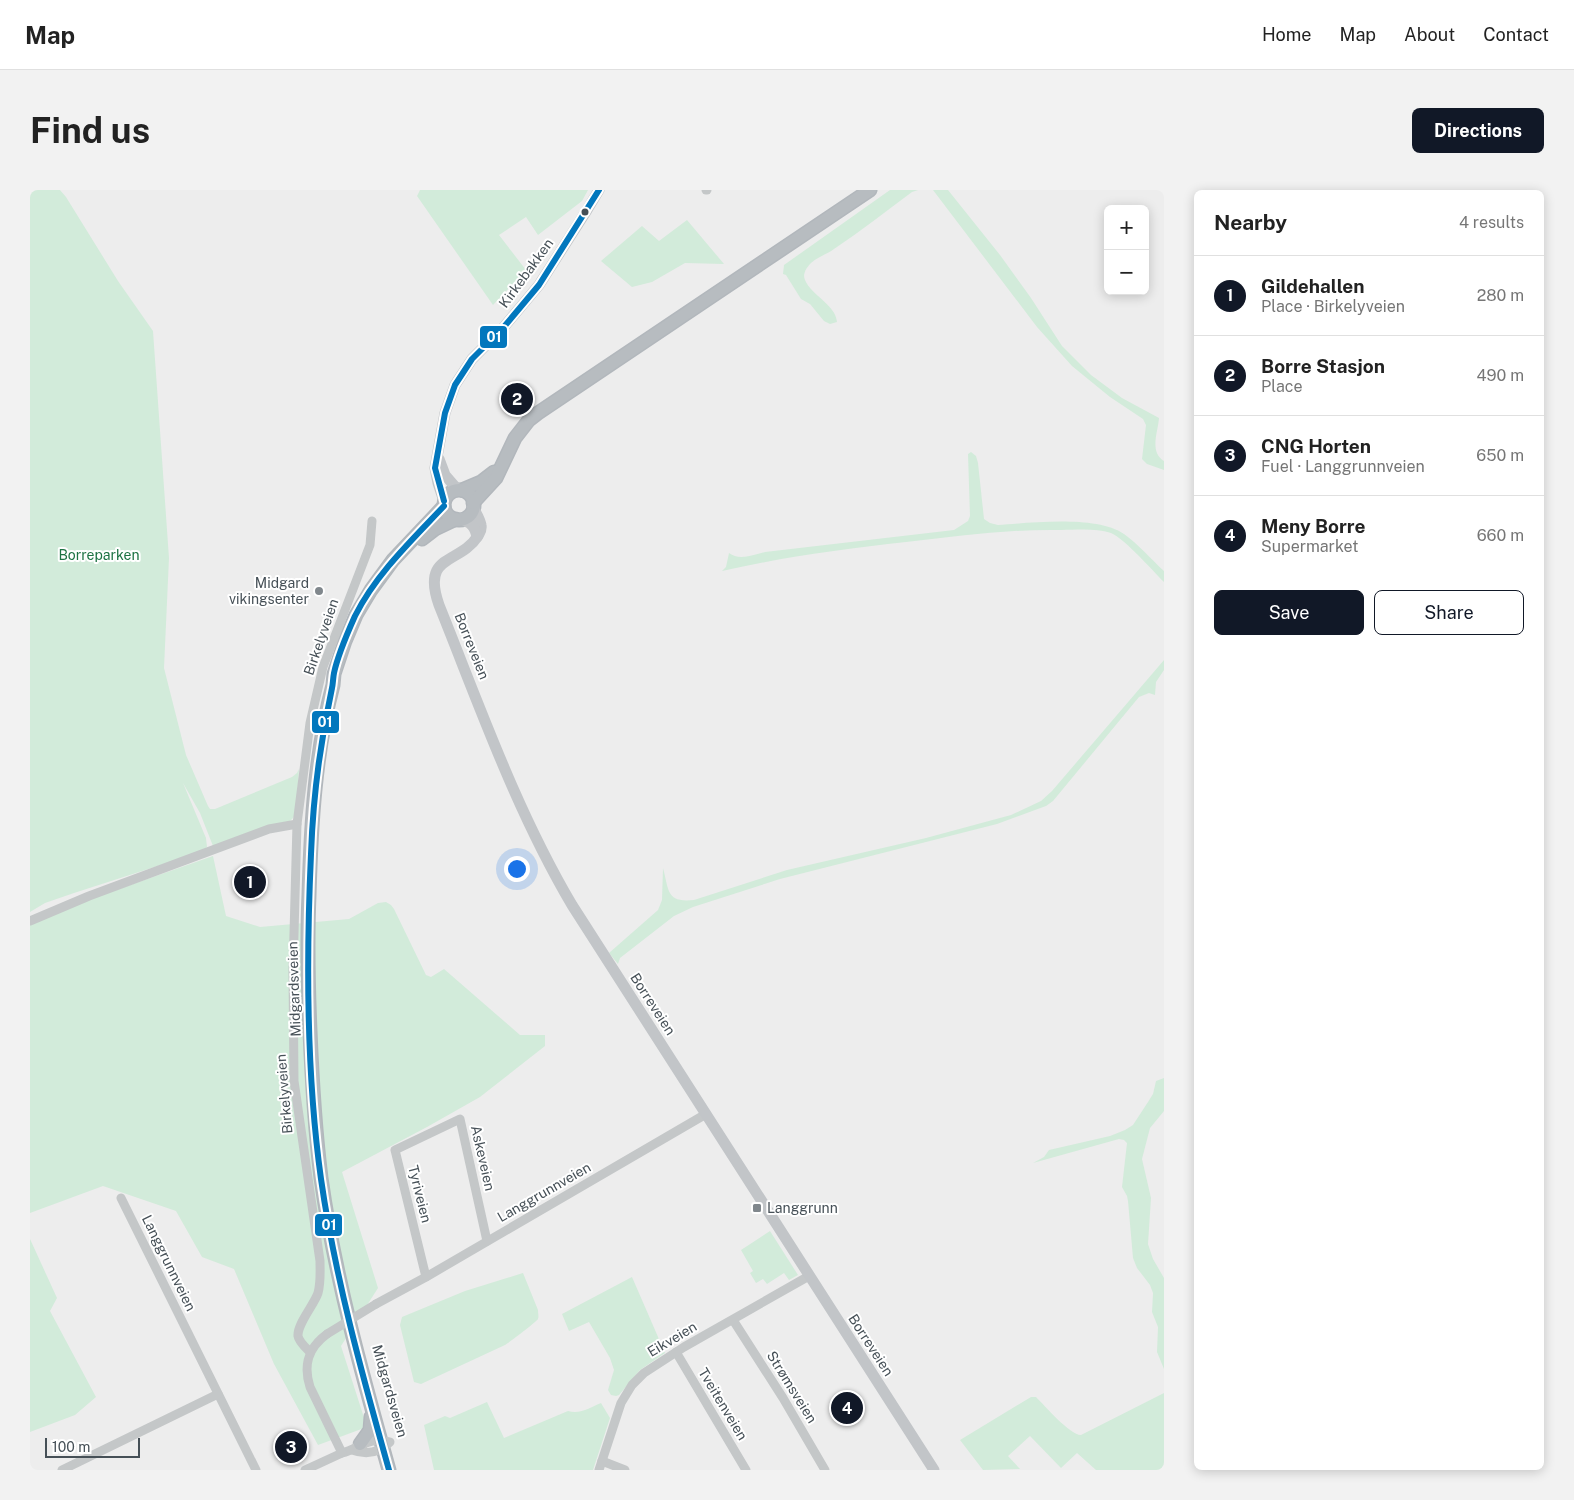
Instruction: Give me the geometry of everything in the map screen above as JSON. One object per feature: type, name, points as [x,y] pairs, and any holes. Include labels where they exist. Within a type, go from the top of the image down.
[{"type":"highway","points":[[501,465],[485,480],[449,494],[444,503],[447,514],[458,519],[470,515],[473,505],[496,478],[515,438],[529,420],[538,413],[870,190]]},
{"type":"highway","points":[[460,490],[470,495],[473,505]]},
{"type":"highway","name":"Midgardsveien","points":[[397,1470],[384,1443],[370,1405],[350,1328],[344,1292],[332,1243],[318,1147],[312,1068],[308,948],[309,874],[319,756],[334,674],[345,641],[367,596],[393,560],[444,503]]},
{"type":"highway","name":"Midgardsveien","points":[[333,685],[362,618],[395,567],[427,534],[458,519]]},
{"type":"highway","name":"Midgardsveien","points":[[344,1292],[356,1325],[389,1470]]},
{"type":"highway","points":[[356,1447],[370,1430],[370,1405]]},
{"type":"main road","name":"Kirkebakken","points":[[444,503],[435,468],[437,450],[449,397],[462,372],[472,358],[510,320],[539,285],[599,190]]},
{"type":"main road","points":[[437,450],[445,475],[460,490]]},
{"type":"main road","points":[[473,505],[481,525],[481,532],[477,537]]},
{"type":"main road","points":[[458,519],[471,523],[477,537]]},
{"type":"main road","name":"Borreveien","points":[[477,537],[471,545],[441,564],[436,575],[434,588],[512,789],[543,854],[559,883],[934,1470]]},
{"type":"street","name":"Birkelyveien","points":[[310,1352],[300,1342],[298,1336],[300,1328],[318,1293],[320,1261],[294,1082],[293,970],[297,824],[310,723],[323,667],[370,545],[372,521]]},
{"type":"street","points":[[30,921],[89,896],[269,829],[297,824]]},
{"type":"street","name":"Langgrunnveien","points":[[310,1352],[315,1344],[327,1334],[376,1304],[426,1277],[706,1114]]},
{"type":"street","name":"Askeveien","points":[[425,1135],[460,1119],[487,1241]]},
{"type":"street","name":"Tyriveien","points":[[425,1135],[395,1150],[426,1277]]},
{"type":"street","name":"Langgrunnveien","points":[[122,1198],[256,1470]]},
{"type":"street","name":"Eikveien","points":[[601,1466],[621,1403],[632,1385],[656,1364],[809,1276]]},
{"type":"street","name":"Strømsveien","points":[[733,1320],[783,1398],[825,1470]]},
{"type":"street","points":[[310,1352],[306,1366],[310,1387],[342,1453]]},
{"type":"street","name":"Tveitenveien","points":[[676,1352],[746,1470]]},
{"type":"street","points":[[62,1470],[218,1394]]},
{"type":"street","points":[[305,1470],[356,1447],[384,1443]]},
{"type":"street","points":[[601,1466],[625,1470]]},
{"type":"green space","name":"Borreparken","points":[[30,190],[60,190],[118,281],[153,331],[169,558],[164,668],[186,755],[208,806],[210,809],[215,809],[292,777],[299,769],[296,813],[288,823],[213,846],[200,813],[183,783],[206,838],[207,847],[201,852],[45,903],[30,912]]},
{"type":"green space","points":[[420,190],[588,190],[582,201],[538,235],[526,217],[499,235],[526,270],[493,305],[417,196]]},
{"type":"green space","points":[[890,190],[918,190],[912,192],[844,242],[814,261],[805,271],[804,278],[808,285],[836,316],[837,322],[830,324],[824,321],[810,304],[801,299],[786,275],[783,274],[784,265]]},
{"type":"green space","points":[[933,190],[948,190],[1000,255],[1062,346],[1091,375],[1122,398],[1159,418],[1156,447],[1159,457],[1164,461],[1164,470],[1147,464],[1142,459],[1146,425],[1143,419],[1110,397],[1072,366],[1037,327]]},
{"type":"green space","points":[[687,220],[724,264],[685,263],[652,282],[632,287],[601,261],[642,226],[659,241]]},
{"type":"green space","points":[[971,452],[976,456],[978,463],[984,519],[998,525],[1081,522],[1112,528],[1129,538],[1164,571],[1164,582],[1131,548],[1111,533],[1099,530],[1022,531],[945,537],[814,554],[722,571],[726,567],[729,553],[737,557],[746,557],[765,552],[954,530],[968,521],[970,516],[968,454]]},
{"type":"green space","points":[[1164,660],[1164,670],[1156,682],[1155,695],[1149,693],[1139,697],[1053,801],[1046,806],[997,824],[780,879],[693,907],[674,916],[620,958],[618,964],[609,953],[658,910],[662,900],[663,868],[668,889],[673,897],[694,900],[787,870],[926,838],[1011,815],[1041,801],[1052,791]]},
{"type":"green space","points":[[213,856],[226,916],[260,927],[349,919],[378,903],[386,902],[394,909],[426,975],[431,977],[444,969],[520,1035],[545,1035],[545,1046],[480,1097],[342,1172],[378,1288],[341,1346],[367,1427],[318,1445],[274,1364],[234,1269],[202,1257],[176,1211],[103,1186],[30,1213],[30,923],[99,896]]},
{"type":"green space","points":[[1164,1078],[1164,1111],[1150,1128],[1142,1159],[1151,1198],[1148,1244],[1153,1259],[1164,1278],[1164,1369],[1157,1352],[1158,1327],[1152,1312],[1153,1293],[1133,1258],[1128,1201],[1122,1187],[1127,1143],[1119,1139],[1033,1163],[1044,1157],[1049,1150],[1110,1136],[1133,1125],[1153,1094],[1156,1081]]},
{"type":"green space","points":[[770,1231],[798,1275],[789,1280],[784,1273],[767,1284],[763,1279],[756,1283],[750,1273],[753,1271],[741,1250]]},
{"type":"green space","points":[[30,1239],[57,1298],[50,1311],[96,1397],[75,1415],[30,1432]]},
{"type":"green space","points":[[523,1273],[538,1310],[538,1319],[536,1321],[505,1345],[421,1384],[414,1382],[400,1325],[402,1317],[465,1291]]},
{"type":"green space","points":[[632,1277],[665,1353],[640,1370],[619,1395],[616,1396],[611,1395],[608,1390],[614,1370],[610,1358],[589,1322],[569,1331],[562,1314]]},
{"type":"green space","points":[[1164,1393],[1164,1470],[1096,1470],[1077,1453],[1061,1468],[1030,1436],[1008,1456],[1020,1469],[983,1470],[960,1440],[1031,1397],[1036,1397],[1064,1425],[1076,1434],[1081,1435]]},
{"type":"green space","points":[[487,1402],[504,1438],[568,1411],[577,1412],[601,1403],[610,1418],[593,1470],[434,1470],[424,1425],[445,1416],[450,1418]]},
{"type":"transit line","name":"01","points":[[444,501],[435,468],[445,413],[455,385],[472,359],[503,328],[539,285],[599,190]]},
{"type":"transit line","name":"01","points":[[389,1470],[359,1362],[342,1289],[327,1216],[316,1139],[308,1017],[308,935],[312,833],[315,791],[324,729],[334,673],[346,637],[355,616],[373,586],[395,558],[444,506]]},
{"type":"place","name":"Borre Stasjon","points":[[517,399]]},
{"type":"place","name":"Midgard vikingsenter","points":[[319,591]]},
{"type":"place","name":"Gildehallen","points":[[250,882]]},
{"type":"place","name":"Langgrunn","points":[[757,1208]]},
{"type":"place","name":"Meny Borre","points":[[847,1408]]},
{"type":"place","name":"CNG Horten","points":[[291,1447]]}]
